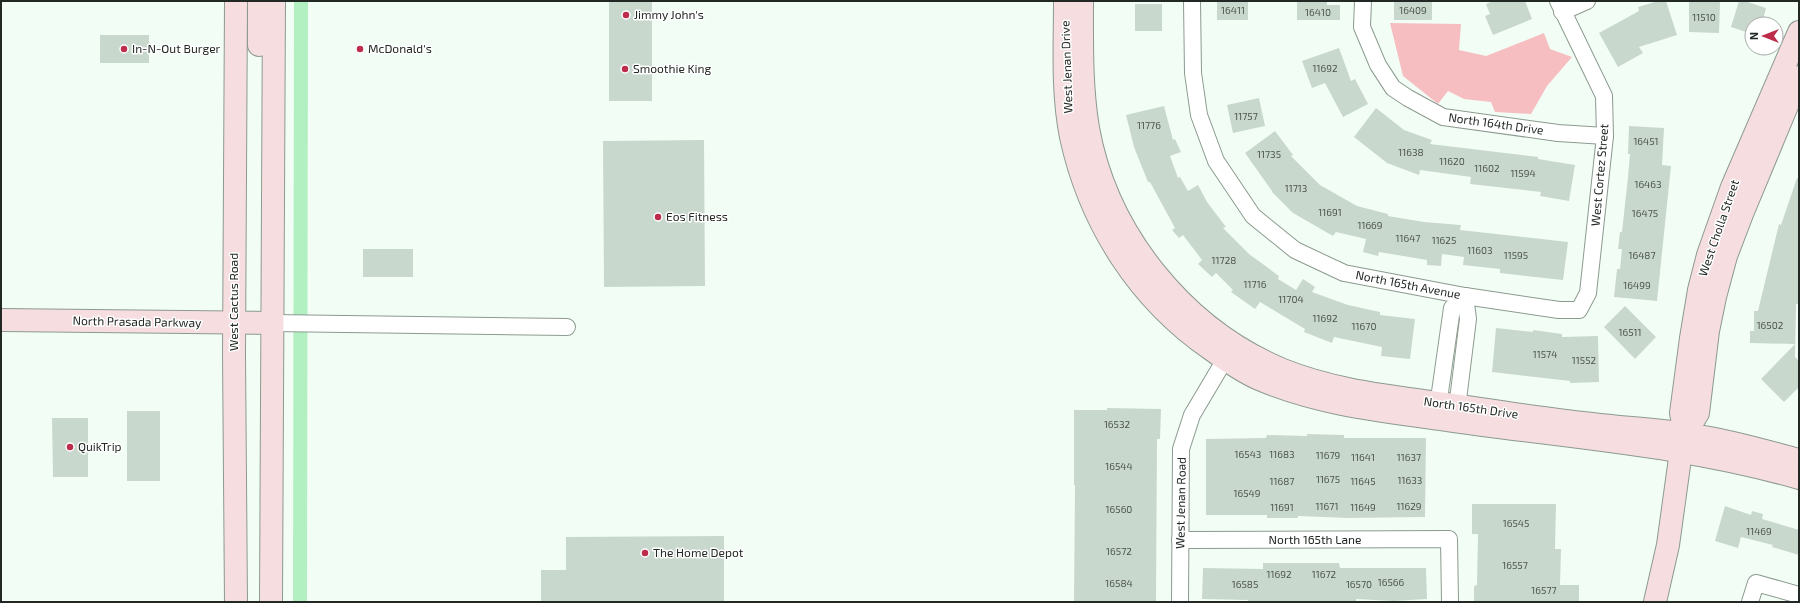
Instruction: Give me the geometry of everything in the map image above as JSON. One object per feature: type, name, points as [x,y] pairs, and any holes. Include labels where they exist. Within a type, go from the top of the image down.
[{"type":"street","name":"West Cactus Road","points":[[236,1],[234,323],[236,602]]},
{"type":"street","points":[[258,1],[260,59],[264,72],[273,85]]},
{"type":"street","points":[[271,602],[274,1]]},
{"type":"street","name":"West Jenan Drive","points":[[1065,1],[1065,80],[1071,135],[1079,165],[1097,213],[1115,248],[1138,282],[1163,296]]},
{"type":"street","name":"West Jenan Drive","points":[[1082,1],[1083,84],[1088,128],[1094,154],[1103,182],[1124,229],[1150,265],[1163,296]]},
{"type":"street","name":"North 165th Avenue","points":[[1192,1],[1194,73],[1199,116],[1216,161],[1253,216],[1295,250],[1344,273],[1466,296],[1559,310],[1579,310]]},
{"type":"street","name":"North 164th Drive","points":[[1363,1],[1362,27],[1378,66],[1393,88],[1408,98],[1443,117],[1558,133],[1605,136]]},
{"type":"street","points":[[1560,6],[1586,1]]},
{"type":"street","name":"West Cortez Street","points":[[1560,6],[1604,96],[1605,136],[1588,294],[1579,310]]},
{"type":"street","name":"West Cholla Street","points":[[1654,602],[1668,545],[1683,442],[1681,413],[1699,290],[1708,255],[1732,187],[1799,32]]},
{"type":"street","name":"West Cholla Street","points":[[1683,442],[1698,413],[1714,297],[1726,256],[1744,207],[1799,77]]},
{"type":"street","name":"North 165th Drive","points":[[1163,296],[1187,309],[1258,378],[1304,395],[1361,407],[1447,412],[1592,424],[1683,442],[1756,449],[1799,460]]},
{"type":"street","points":[[1447,412],[1468,319],[1466,296]]},
{"type":"street","name":"North Prasada Parkway","points":[[1,320],[272,323]]},
{"type":"street","points":[[272,323],[567,327]]},
{"type":"street","name":"North 165th Drive","points":[[1230,352],[1256,358],[1308,379],[1447,412]]},
{"type":"street","name":"West Jenan Road","points":[[1180,602],[1181,449],[1192,415],[1230,352]]},
{"type":"street","name":"North 165th Drive","points":[[1683,442],[1735,462],[1799,478]]},
{"type":"street","name":"North 165th Lane","points":[[1180,540],[1449,539],[1450,602]]},
{"type":"street","points":[[1750,602],[1756,583],[1799,595]]},
{"type":"shaded area","points":[[1390,23],[1461,24],[1459,50],[1486,56],[1544,33],[1550,49],[1572,57],[1547,86],[1531,114],[1495,112],[1491,102],[1464,99],[1448,91],[1438,104],[1403,76]]},
{"type":"building","points":[[609,1],[652,1],[652,101],[609,101]]},
{"type":"building","points":[[1217,1],[1248,1],[1248,20],[1217,20]]},
{"type":"building","points":[[1297,1],[1327,1],[1327,5],[1340,5],[1340,20],[1297,20]]},
{"type":"building","points":[[1394,1],[1432,1],[1432,20],[1394,20]]},
{"type":"building","points":[[1493,1],[1525,1],[1532,19],[1493,35],[1485,16],[1490,14],[1486,4]]},
{"type":"building","points":[[1658,1],[1666,1],[1677,35],[1639,47],[1643,53],[1618,67],[1599,33],[1639,11],[1638,7]]},
{"type":"building","points":[[1689,1],[1720,1],[1719,33],[1689,32]]},
{"type":"building","points":[[1739,1],[1745,1],[1766,8],[1764,16],[1744,16],[1744,31],[1731,27]]},
{"type":"building","points":[[1135,4],[1162,4],[1162,31],[1135,31]]},
{"type":"building","points":[[100,35],[149,35],[149,63],[100,63]]},
{"type":"building","points":[[1339,48],[1351,81],[1355,79],[1368,104],[1343,117],[1325,83],[1312,88],[1302,61]]},
{"type":"building","points":[[1259,98],[1265,126],[1233,133],[1227,105]]},
{"type":"building","points":[[1164,106],[1173,140],[1175,139],[1181,152],[1170,156],[1178,178],[1180,177],[1188,191],[1198,185],[1207,202],[1226,227],[1223,228],[1249,254],[1279,276],[1278,279],[1296,290],[1303,279],[1315,287],[1312,292],[1348,305],[1380,312],[1380,315],[1415,319],[1410,359],[1381,356],[1382,347],[1334,337],[1332,343],[1304,332],[1305,329],[1260,302],[1255,309],[1231,292],[1233,290],[1216,273],[1212,277],[1198,264],[1202,260],[1183,235],[1179,238],[1172,230],[1175,228],[1150,182],[1148,182],[1134,147],[1126,115]]},
{"type":"building","points":[[1376,108],[1404,130],[1432,140],[1430,144],[1538,157],[1538,159],[1575,165],[1569,201],[1540,196],[1541,192],[1470,184],[1471,177],[1420,170],[1419,175],[1387,163],[1354,137]]},
{"type":"building","points":[[1629,126],[1664,128],[1662,165],[1671,166],[1657,301],[1614,297],[1617,269],[1620,269],[1622,249],[1618,249],[1620,232],[1622,232],[1628,177],[1630,154],[1628,154]]},
{"type":"building","points":[[1275,131],[1293,155],[1291,156],[1320,185],[1357,206],[1388,214],[1388,216],[1424,222],[1461,225],[1460,230],[1568,242],[1563,280],[1500,273],[1500,269],[1463,265],[1464,257],[1442,254],[1441,266],[1427,265],[1427,260],[1379,252],[1378,256],[1363,252],[1366,239],[1336,232],[1333,236],[1293,213],[1272,192],[1245,153]]},
{"type":"building","points":[[704,140],[705,286],[604,287],[603,141]]},
{"type":"building","points":[[1797,178],[1799,179],[1799,304],[1796,304],[1795,357],[1799,361],[1799,387],[1784,402],[1761,379],[1795,344],[1750,343],[1750,331],[1754,331],[1754,311],[1758,311],[1779,224],[1781,225]]},
{"type":"building","points":[[363,249],[413,249],[413,277],[363,277]]},
{"type":"building","points":[[1625,306],[1656,337],[1635,359],[1604,327]]},
{"type":"building","points":[[1496,328],[1533,332],[1533,330],[1562,334],[1562,337],[1598,336],[1599,382],[1570,383],[1570,381],[1492,372]]},
{"type":"building","points":[[1107,408],[1161,409],[1160,439],[1157,439],[1156,602],[1074,602],[1074,410],[1107,410]]},
{"type":"building","name":"QuikTrip","points":[[127,411],[160,411],[160,481],[127,481]]},
{"type":"building","name":"QuikTrip","points":[[52,418],[88,418],[88,477],[53,477]]},
{"type":"building","points":[[1307,434],[1344,435],[1344,438],[1426,438],[1425,517],[1348,518],[1298,516],[1298,518],[1267,518],[1267,515],[1206,515],[1206,439],[1266,438],[1267,435],[1307,436]]},
{"type":"building","points":[[1472,504],[1556,504],[1555,549],[1561,549],[1560,585],[1579,585],[1579,602],[1474,602],[1474,586],[1477,585],[1478,534],[1472,534]]},
{"type":"building","points":[[1725,506],[1751,515],[1752,511],[1763,514],[1762,519],[1799,530],[1799,555],[1772,547],[1773,545],[1741,537],[1738,548],[1715,541]]},
{"type":"building","name":"The Home Depot","points":[[724,536],[724,602],[541,602],[541,570],[566,570],[566,537]]},
{"type":"building","points":[[1263,563],[1339,563],[1340,568],[1426,568],[1427,599],[1394,601],[1356,599],[1356,602],[1248,602],[1248,600],[1202,599],[1203,568],[1263,569]]},
{"type":"waterway","points":[[300,602],[301,1]]},
{"type":"place","name":"Jimmy John's","points":[[626,15]]},
{"type":"place","name":"In-N-Out Burger","points":[[124,49]]},
{"type":"place","name":"McDonald's","points":[[360,49]]},
{"type":"place","name":"Smoothie King","points":[[625,69]]},
{"type":"place","name":"Eos Fitness","points":[[658,217]]},
{"type":"place","name":"QuikTrip","points":[[70,447]]},
{"type":"place","name":"The Home Depot","points":[[645,553]]}]
